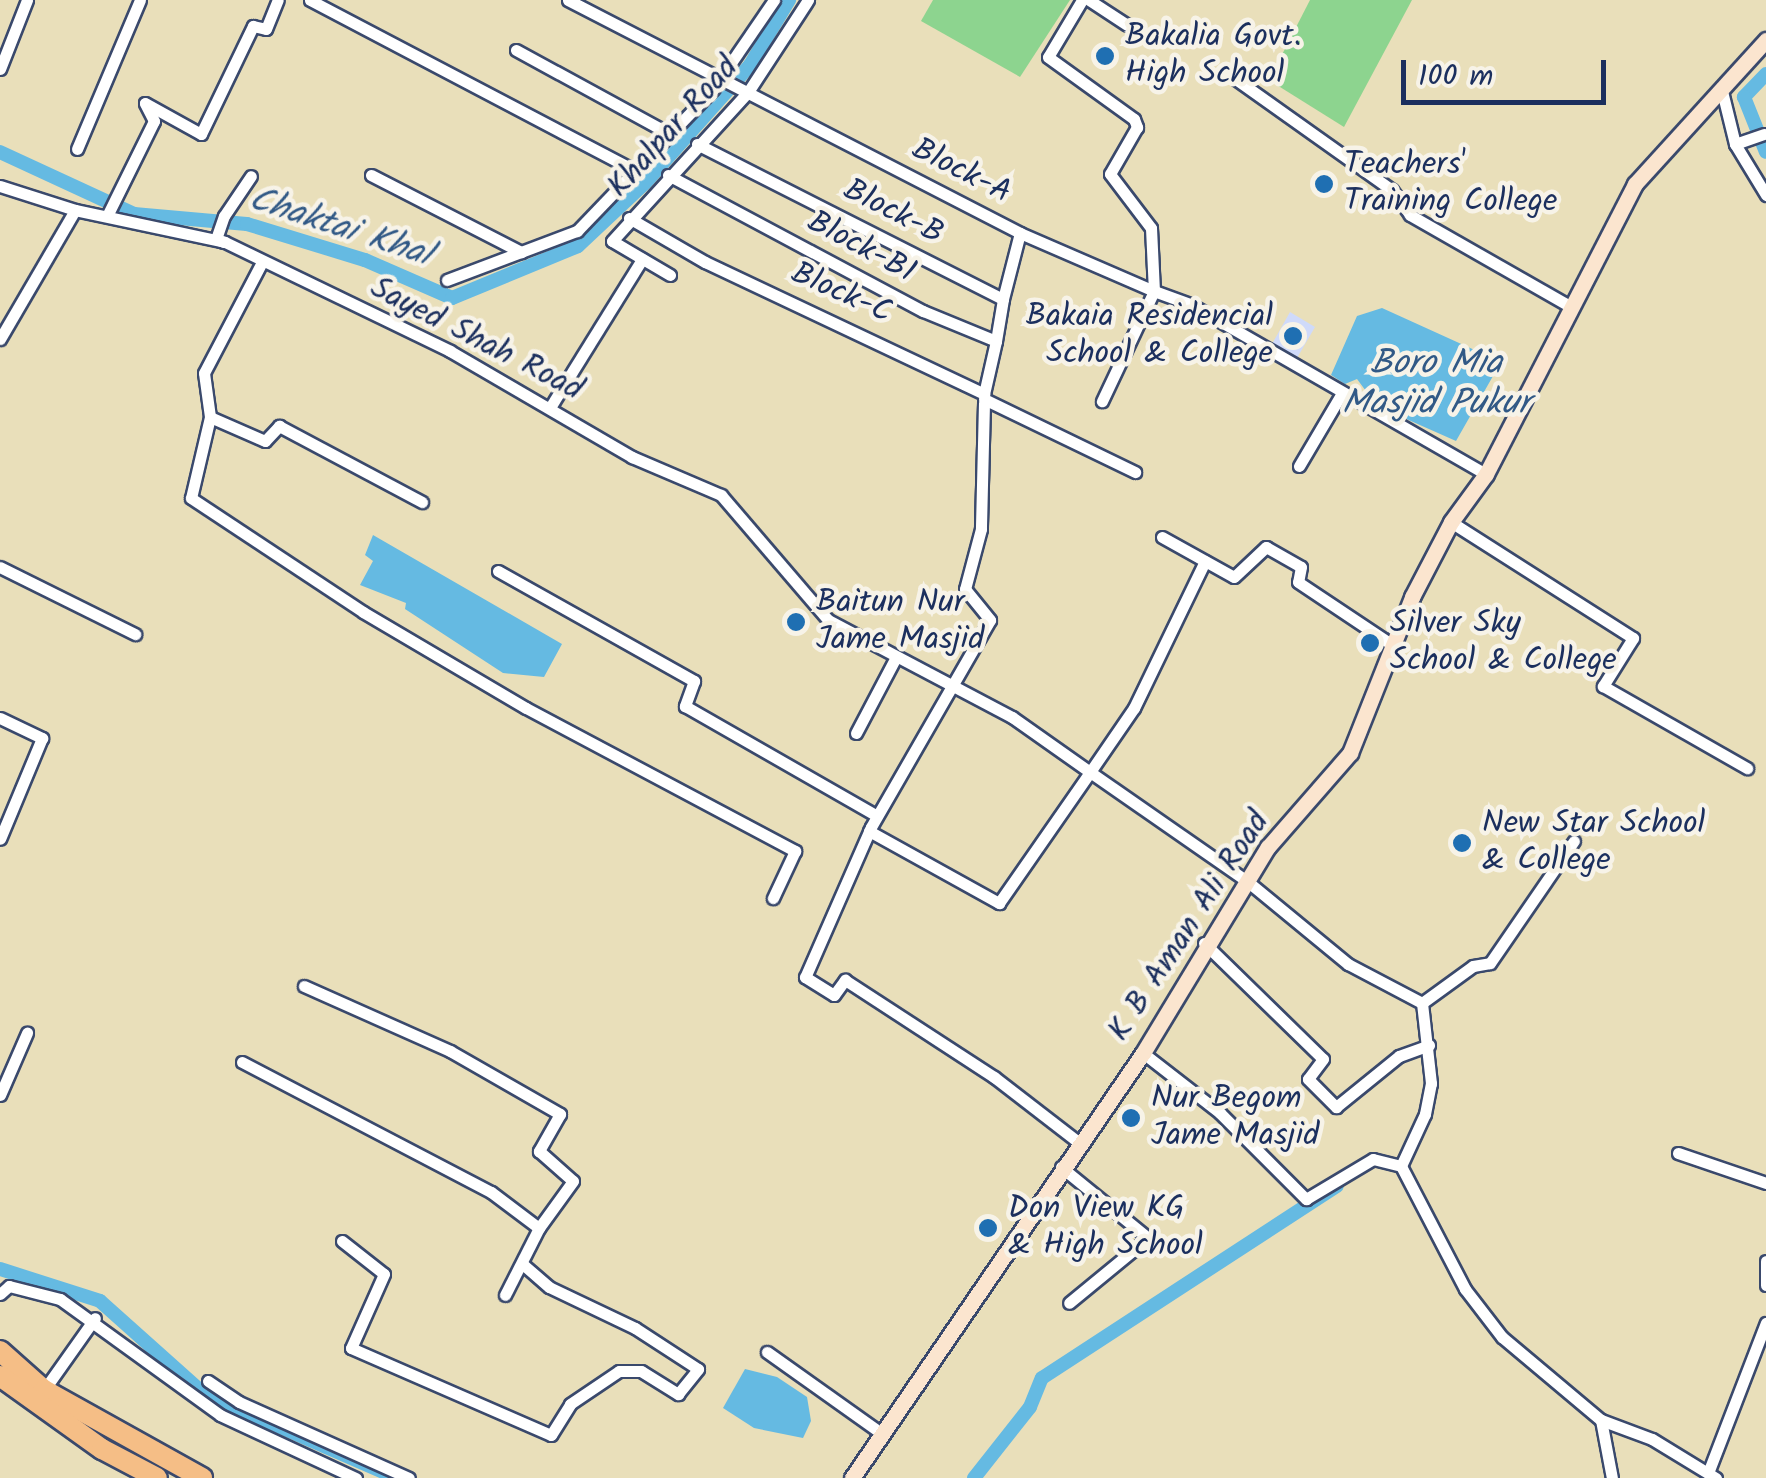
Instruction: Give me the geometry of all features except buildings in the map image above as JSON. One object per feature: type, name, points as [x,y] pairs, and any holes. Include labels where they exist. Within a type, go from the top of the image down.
[{"type":"highway","points":[[0,1351],[44,1390],[149,1470]]},
{"type":"highway","points":[[0,1376],[102,1449],[149,1470],[202,1478]]},
{"type":"street","points":[[0,69],[27,0]]},
{"type":"street","points":[[77,149],[140,0]]},
{"type":"street","points":[[107,215],[132,154],[154,121],[145,103],[201,134],[253,26],[266,29],[278,0]]},
{"type":"street","points":[[310,0],[634,170]]},
{"type":"street","points":[[568,0],[719,80]]},
{"type":"street","points":[[447,280],[578,232],[719,80],[774,0]]},
{"type":"street","name":"Khalpar Road","points":[[642,258],[612,241],[668,175],[748,92],[808,0]]},
{"type":"street","points":[[1102,400],[1154,291],[1151,228],[1110,174],[1136,123],[1047,53],[1086,0],[1127,25]]},
{"type":"street","name":"K B Aman Ali Road","points":[[852,1478],[1060,1166],[1142,1053],[1204,943],[1247,881],[1350,753],[1450,522],[1486,474],[1634,184],[1764,47]]},
{"type":"street","points":[[516,50],[668,133]]},
{"type":"street","name":"Block-A","points":[[719,80],[1020,233],[1190,304],[1486,474]]},
{"type":"street","points":[[1237,80],[1392,190],[1410,215],[1571,306]]},
{"type":"street","points":[[1722,87],[1735,144],[1766,196]]},
{"type":"street","points":[[1735,144],[1764,134]]},
{"type":"street","name":"Block-B","points":[[697,144],[1003,299]]},
{"type":"street","points":[[371,175],[521,252]]},
{"type":"street","name":"Block-B1","points":[[668,175],[924,312],[996,342]]},
{"type":"street","points":[[220,240],[224,216],[250,176]]},
{"type":"street","name":"Sayed Shah Road","points":[[0,186],[76,210],[220,240],[551,406],[632,457],[721,495],[828,620],[947,688],[1012,717],[1247,881],[1348,964],[1422,1004]]},
{"type":"street","points":[[0,339],[76,210]]},
{"type":"street","name":"Block-C","points":[[629,218],[704,262],[1135,472]]},
{"type":"street","points":[[1020,233],[984,399],[981,529],[965,589],[990,620],[947,688],[869,831],[806,978],[834,995],[845,980],[994,1077],[1078,1142]]},
{"type":"street","points":[[551,406],[642,258],[670,275]]},
{"type":"street","points":[[262,262],[227,333],[211,350],[204,372],[210,417],[191,498],[205,511],[526,708],[796,851],[773,898]]},
{"type":"street","points":[[1300,466],[1342,393]]},
{"type":"street","points":[[210,417],[265,441],[279,426],[422,502]]},
{"type":"street","points":[[1450,522],[1632,638],[1603,686],[1747,768]]},
{"type":"street","points":[[1162,537],[1238,576],[1266,547],[1301,567],[1297,582],[1394,646]]},
{"type":"street","points":[[869,831],[999,902],[1134,708],[1206,562]]},
{"type":"street","points":[[0,567],[136,634]]},
{"type":"street","points":[[498,572],[694,680],[686,707],[877,816]]},
{"type":"street","points":[[856,734],[896,657]]},
{"type":"street","points":[[0,718],[42,738],[0,839]]},
{"type":"street","points":[[1401,1166],[1425,1114],[1429,1045],[1422,1004],[1473,966],[1490,962],[1574,841]]},
{"type":"street","points":[[1204,943],[1323,1059],[1308,1078],[1336,1107],[1399,1056],[1429,1045]]},
{"type":"street","points":[[304,986],[450,1051],[560,1114],[539,1151],[572,1180],[520,1261],[549,1287],[635,1328],[698,1369],[678,1394],[641,1372],[619,1371],[570,1404],[551,1435],[351,1348],[384,1274],[342,1242]]},
{"type":"street","points":[[0,1095],[27,1033]]},
{"type":"street","points":[[1142,1053],[1220,1113],[1306,1199],[1373,1159],[1401,1166],[1465,1289],[1502,1337],[1601,1420],[1652,1439],[1712,1475],[1766,1322]]},
{"type":"street","points":[[242,1062],[491,1192],[538,1228]]},
{"type":"street","points":[[1678,1152],[1766,1183]]},
{"type":"street","points":[[1060,1166],[1148,1238],[1069,1303]]},
{"type":"street","points":[[1766,1261],[1766,1285]]},
{"type":"street","points":[[505,1294],[524,1265]]},
{"type":"street","points":[[0,1294],[9,1286],[30,1289],[95,1318],[220,1414],[356,1478]]},
{"type":"street","points":[[44,1390],[95,1318]]},
{"type":"street","points":[[767,1352],[884,1435]]},
{"type":"street","points":[[208,1381],[239,1402],[410,1478]]},
{"type":"street","points":[[1601,1420],[1612,1478]]},
{"type":"shaded area","name":"Bakaia Residencial School & College","points":[[1290,312],[1315,327],[1297,358],[1272,344]]},
{"type":"green space","points":[[933,0],[1070,0],[1020,77],[921,21]]},
{"type":"green space","points":[[1310,0],[1412,0],[1344,127],[1269,80]]},
{"type":"water","name":"Boro Mia Masjid Pukur","points":[[1382,308],[1501,362],[1456,441],[1377,406],[1357,379],[1345,384],[1331,375],[1357,316]]},
{"type":"water","points":[[373,535],[562,644],[544,677],[503,673],[405,609],[406,603],[360,585],[373,561],[365,555]]},
{"type":"water","points":[[745,1369],[777,1377],[807,1397],[811,1421],[803,1438],[754,1428],[723,1408]]},
{"type":"waterway","name":"Chaktai Khal","points":[[0,152],[134,214],[247,224],[365,260],[452,298],[578,246],[645,183],[750,65],[789,0]]},
{"type":"waterway","name":"Chaktai Khal","points":[[1766,74],[1744,97],[1766,152]]},
{"type":"waterway","points":[[974,1478],[1030,1407],[1042,1378],[1337,1186]]},
{"type":"waterway","points":[[0,1269],[100,1301],[204,1394],[397,1478]]},
{"type":"place","name":"Bakalia Govt. High School","points":[[1105,56]]},
{"type":"place","name":"Teachers' Training College","points":[[1324,184]]},
{"type":"place","name":"Bakaia Residencial School & College","points":[[1293,336]]},
{"type":"place","name":"Baitun Nur Jame Masjid","points":[[796,622]]},
{"type":"place","name":"Silver Sky School & College","points":[[1370,643]]},
{"type":"place","name":"New Star School & College","points":[[1462,843]]},
{"type":"place","name":"Nur Begom Jame Masjid","points":[[1131,1118]]},
{"type":"place","name":"Don View KG & High School","points":[[988,1228]]}]
